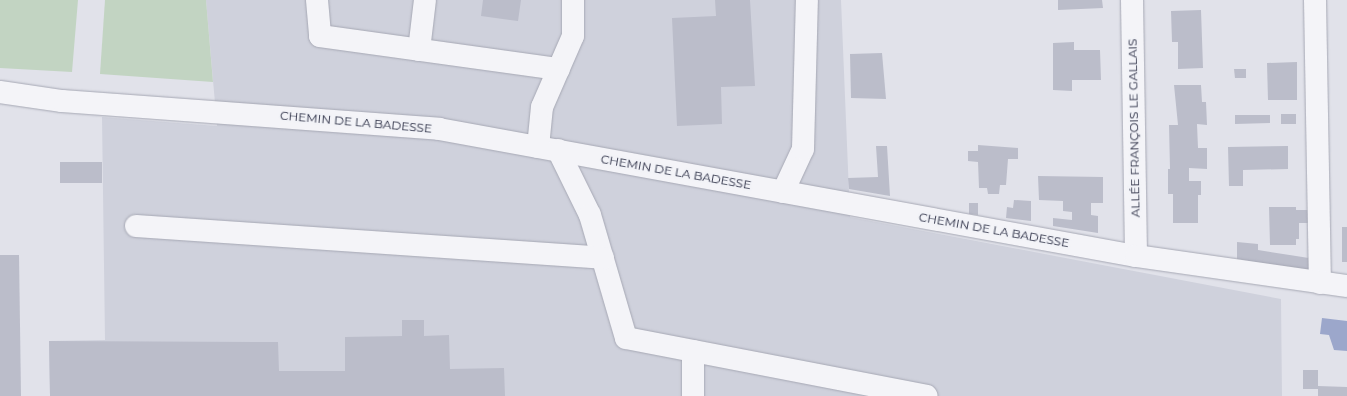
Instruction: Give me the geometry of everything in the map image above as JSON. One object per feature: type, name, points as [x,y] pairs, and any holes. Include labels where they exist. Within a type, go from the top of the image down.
[{"type":"street","points":[[316,0],[320,36],[559,69]]},
{"type":"street","points":[[419,50],[425,0]]},
{"type":"street","points":[[573,0],[573,36],[542,107],[548,149],[590,215],[626,338],[926,396]]},
{"type":"street","points":[[783,192],[803,149],[807,0]]},
{"type":"street","name":"ALLÉE FRANÇOIS LE GALLAIS","points":[[1132,0],[1136,256]]},
{"type":"street","points":[[1315,0],[1320,283]]},
{"type":"street","name":"CHEMIN DE LA BADESSE","points":[[0,92],[62,101],[400,124],[548,149],[1136,256],[1347,286]]},
{"type":"street","points":[[136,226],[603,258]]},
{"type":"street","points":[[693,396],[694,351]]},
{"type":"shaded area","points":[[206,0],[841,0],[850,217],[1281,299],[1282,396],[50,396],[49,341],[105,340],[102,117],[217,126]]},
{"type":"green space","points":[[0,0],[78,0],[72,72],[0,68]]},
{"type":"green space","points":[[105,0],[206,0],[213,82],[100,74]]},
{"type":"water","points":[[1322,318],[1347,321],[1347,351],[1334,350],[1329,335],[1320,334]]},
{"type":"building","points":[[483,0],[521,0],[518,21],[481,16]]},
{"type":"building","points":[[715,0],[750,0],[755,86],[721,87],[722,124],[677,126],[672,18],[716,16]]},
{"type":"building","points":[[1058,0],[1102,0],[1103,8],[1058,10]]},
{"type":"building","points":[[1201,10],[1203,68],[1178,69],[1178,42],[1172,42],[1171,11]]},
{"type":"building","points":[[1074,42],[1074,50],[1100,50],[1101,80],[1072,80],[1072,91],[1053,90],[1053,43]]},
{"type":"building","points":[[882,53],[886,99],[851,98],[850,54]]},
{"type":"building","points":[[1297,62],[1297,100],[1268,100],[1267,63]]},
{"type":"building","points":[[1234,69],[1246,69],[1246,78],[1235,78]]},
{"type":"building","points":[[1174,85],[1201,85],[1202,102],[1206,102],[1207,125],[1197,124],[1198,148],[1207,148],[1207,169],[1189,168],[1189,181],[1201,181],[1201,195],[1198,195],[1198,223],[1173,223],[1173,194],[1168,194],[1168,169],[1170,169],[1169,125],[1178,125]]},
{"type":"building","points":[[1281,114],[1296,114],[1296,124],[1281,124]]},
{"type":"building","points":[[1235,115],[1270,115],[1270,123],[1235,124]]},
{"type":"building","points":[[978,145],[1018,148],[1018,159],[1008,159],[1006,185],[1000,185],[999,194],[988,194],[987,188],[979,188],[978,162],[968,161],[968,151],[978,151]]},
{"type":"building","points":[[876,146],[887,146],[890,196],[849,189],[848,178],[878,177]]},
{"type":"building","points":[[1288,146],[1288,169],[1243,170],[1243,186],[1229,186],[1228,147]]},
{"type":"building","points":[[60,162],[102,162],[102,183],[60,183]]},
{"type":"building","points":[[1038,176],[1103,177],[1103,203],[1091,203],[1091,215],[1098,216],[1098,233],[1053,226],[1053,218],[1072,220],[1072,212],[1063,211],[1063,201],[1039,200]]},
{"type":"building","points":[[1014,200],[1031,201],[1031,221],[1006,218],[1007,207],[1013,208]]},
{"type":"building","points":[[969,203],[978,203],[978,215],[969,214]]},
{"type":"building","points":[[1269,207],[1296,207],[1296,210],[1308,210],[1308,223],[1299,223],[1299,239],[1296,239],[1296,245],[1270,245]]},
{"type":"building","points":[[1342,227],[1347,227],[1347,262],[1342,262]]},
{"type":"building","points":[[1237,242],[1258,244],[1258,250],[1315,259],[1314,272],[1237,259]]},
{"type":"building","points":[[0,255],[19,255],[21,396],[0,396]]},
{"type":"building","points":[[402,320],[424,320],[424,336],[449,335],[450,369],[504,368],[505,396],[50,396],[49,341],[278,342],[279,371],[345,371],[345,337],[402,336]]},
{"type":"building","points":[[1303,370],[1318,370],[1318,386],[1347,387],[1347,396],[1318,396],[1318,389],[1303,389]]}]
